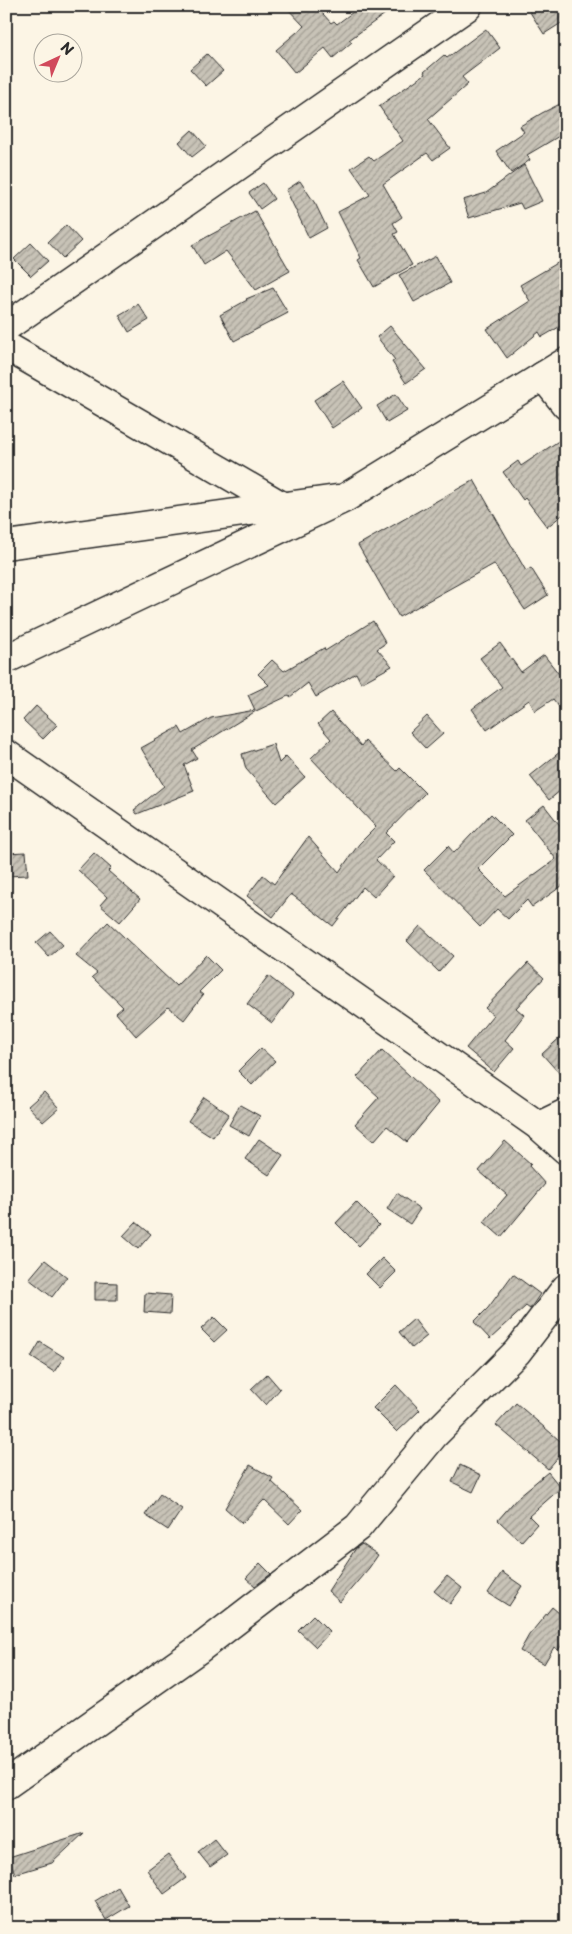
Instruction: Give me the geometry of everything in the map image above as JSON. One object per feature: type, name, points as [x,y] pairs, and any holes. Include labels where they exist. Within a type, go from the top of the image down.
[{"type":"street","points":[[6,328],[468,6]]},
{"type":"street","points":[[6,346],[282,506]]},
{"type":"street","points":[[6,659],[346,498],[555,369],[566,405]]},
{"type":"street","points":[[6,545],[346,498]]},
{"type":"street","points":[[6,754],[539,1126],[566,1150]]},
{"type":"street","points":[[539,1126],[566,1113]]},
{"type":"street","points":[[6,1785],[198,1649],[358,1527],[434,1435],[517,1352],[566,1288]]},
{"type":"building","points":[[285,6],[316,6],[331,23],[334,21],[337,24],[361,6],[396,6],[349,40],[352,42],[333,58],[325,48],[295,73],[276,50],[304,26]]},
{"type":"building","points":[[526,6],[566,6],[566,20],[544,34]]},
{"type":"building","points":[[486,29],[500,48],[462,77],[468,84],[428,119],[450,148],[433,160],[427,153],[383,184],[402,217],[393,223],[398,232],[394,234],[412,265],[374,287],[358,260],[361,258],[338,212],[370,195],[351,168],[369,156],[374,161],[403,141],[379,106],[425,74],[424,72],[444,55],[447,58]]},
{"type":"building","points":[[207,54],[223,71],[206,86],[190,69]]},
{"type":"building","points":[[566,101],[566,132],[527,155],[530,160],[511,173],[496,151],[524,132],[520,126]]},
{"type":"building","points":[[192,130],[206,146],[192,157],[179,142]]},
{"type":"building","points":[[524,165],[542,201],[523,209],[520,203],[469,218],[463,200],[486,193]]},
{"type":"building","points":[[300,181],[316,205],[327,228],[309,238],[286,190]]},
{"type":"building","points":[[263,183],[274,199],[260,209],[249,193]]},
{"type":"building","points":[[255,211],[290,271],[256,290],[226,251],[204,265],[192,245]]},
{"type":"building","points":[[66,225],[81,241],[63,258],[48,242]]},
{"type":"building","points":[[31,243],[48,261],[31,276],[14,259]]},
{"type":"building","points":[[436,256],[450,283],[414,302],[399,275]]},
{"type":"building","points":[[566,258],[566,323],[542,337],[539,332],[507,358],[487,329],[530,301],[520,285]]},
{"type":"building","points":[[273,288],[288,313],[234,341],[220,315],[246,299]]},
{"type":"building","points":[[138,304],[149,320],[129,332],[119,315]]},
{"type":"building","points":[[390,326],[426,369],[406,383],[392,362],[395,360],[377,337]]},
{"type":"building","points":[[343,381],[362,408],[332,428],[314,400]]},
{"type":"building","points":[[396,394],[407,411],[387,423],[377,406]]},
{"type":"building","points":[[566,436],[566,512],[547,527],[525,498],[523,500],[503,472],[518,461],[521,466]]},
{"type":"building","points":[[474,480],[526,571],[531,568],[548,595],[525,610],[494,564],[399,617],[358,545]]},
{"type":"building","points":[[373,621],[386,643],[377,649],[392,666],[361,683],[356,673],[316,697],[308,683],[290,697],[288,696],[256,711],[192,750],[197,758],[184,765],[194,791],[137,814],[134,810],[164,786],[141,748],[179,727],[183,734],[211,718],[255,710],[248,695],[269,685],[258,674],[272,660],[284,671],[324,648],[325,651]]},
{"type":"building","points":[[500,643],[521,672],[544,655],[566,683],[566,716],[553,699],[535,711],[529,700],[487,730],[472,709],[502,687],[480,658]]},
{"type":"building","points":[[36,706],[57,725],[43,739],[23,720]]},
{"type":"building","points":[[331,712],[361,746],[365,741],[397,771],[400,768],[425,793],[386,833],[394,841],[376,860],[393,876],[374,897],[363,887],[333,926],[291,894],[273,917],[247,896],[263,875],[274,884],[308,837],[339,872],[359,844],[376,827],[311,758],[331,739],[318,724]]},
{"type":"building","points":[[427,716],[443,734],[426,749],[410,732]]},
{"type":"building","points":[[273,744],[279,763],[286,756],[305,777],[276,803],[246,769],[242,754]]},
{"type":"building","points":[[566,747],[566,786],[549,800],[530,776]]},
{"type":"building","points":[[544,805],[566,833],[566,883],[532,907],[527,900],[508,919],[497,909],[480,927],[424,870],[448,846],[454,853],[491,814],[512,835],[478,869],[505,896],[556,859],[525,820]]},
{"type":"building","points":[[26,852],[28,875],[6,876],[6,853]]},
{"type":"building","points":[[94,853],[111,868],[108,871],[140,899],[120,922],[100,905],[107,897],[78,870]]},
{"type":"building","points":[[108,922],[176,986],[206,955],[221,970],[199,992],[203,995],[184,1020],[168,1007],[136,1036],[116,1013],[123,1007],[92,977],[97,973],[76,956]]},
{"type":"building","points":[[420,926],[453,956],[439,972],[407,941]]},
{"type":"building","points":[[50,931],[63,945],[49,957],[36,943]]},
{"type":"building","points":[[528,963],[544,978],[516,1008],[524,1015],[505,1040],[514,1048],[494,1072],[466,1048],[493,1015],[485,1008]]},
{"type":"building","points":[[268,976],[293,995],[272,1023],[247,1004]]},
{"type":"building","points":[[566,1032],[566,1081],[542,1054]]},
{"type":"building","points":[[261,1048],[275,1061],[252,1085],[238,1071]]},
{"type":"building","points":[[382,1050],[439,1103],[407,1142],[387,1126],[374,1141],[355,1124],[379,1097],[357,1077]]},
{"type":"building","points":[[44,1092],[59,1108],[43,1122],[28,1106]]},
{"type":"building","points":[[204,1097],[229,1114],[213,1137],[188,1121]]},
{"type":"building","points":[[240,1105],[260,1116],[249,1136],[229,1125]]},
{"type":"building","points":[[259,1139],[283,1155],[269,1175],[245,1159]]},
{"type":"building","points":[[505,1141],[531,1164],[529,1166],[545,1184],[501,1237],[484,1222],[507,1195],[479,1171]]},
{"type":"building","points":[[397,1193],[420,1209],[410,1224],[387,1209]]},
{"type":"building","points":[[356,1202],[379,1225],[359,1246],[336,1223]]},
{"type":"building","points":[[136,1222],[151,1234],[138,1249],[123,1236]]},
{"type":"building","points":[[382,1258],[396,1272],[380,1288],[366,1274]]},
{"type":"building","points":[[45,1260],[67,1277],[52,1297],[29,1279]]},
{"type":"building","points":[[513,1274],[540,1294],[530,1309],[526,1306],[490,1339],[474,1322],[488,1308]]},
{"type":"building","points":[[95,1282],[117,1283],[117,1300],[95,1300]]},
{"type":"building","points":[[145,1293],[171,1295],[170,1314],[144,1312]]},
{"type":"building","points":[[214,1317],[227,1330],[214,1342],[201,1329]]},
{"type":"building","points":[[414,1319],[427,1336],[412,1348],[399,1332]]},
{"type":"building","points":[[40,1342],[64,1357],[54,1372],[31,1357]]},
{"type":"building","points":[[267,1374],[280,1389],[266,1405],[251,1389]]},
{"type":"building","points":[[396,1385],[420,1410],[397,1432],[373,1408]]},
{"type":"building","points":[[516,1403],[566,1446],[548,1469],[496,1425]]},
{"type":"building","points":[[250,1465],[273,1478],[271,1481],[302,1510],[289,1524],[264,1500],[242,1523],[225,1508]]},
{"type":"building","points":[[460,1465],[481,1475],[473,1492],[452,1482]]},
{"type":"building","points":[[548,1472],[561,1488],[529,1516],[537,1524],[521,1542],[498,1520],[519,1496]]},
{"type":"building","points":[[160,1494],[182,1509],[168,1530],[145,1515]]},
{"type":"building","points":[[362,1544],[378,1555],[340,1602],[328,1591],[356,1548]]},
{"type":"building","points":[[260,1563],[271,1574],[255,1586],[246,1578]]},
{"type":"building","points":[[502,1572],[522,1586],[509,1606],[488,1593]]},
{"type":"building","points":[[447,1576],[462,1588],[450,1604],[434,1591]]},
{"type":"building","points":[[552,1607],[566,1619],[566,1640],[558,1650],[554,1647],[544,1664],[520,1651],[529,1635]]},
{"type":"building","points":[[313,1615],[330,1632],[316,1647],[298,1630]]},
{"type":"building","points":[[84,1833],[52,1863],[15,1874],[9,1857]]},
{"type":"building","points":[[214,1839],[227,1855],[210,1867],[198,1852]]},
{"type":"building","points":[[168,1854],[186,1878],[164,1894],[147,1870]]},
{"type":"building","points":[[118,1887],[129,1906],[106,1920],[95,1901]]}]
